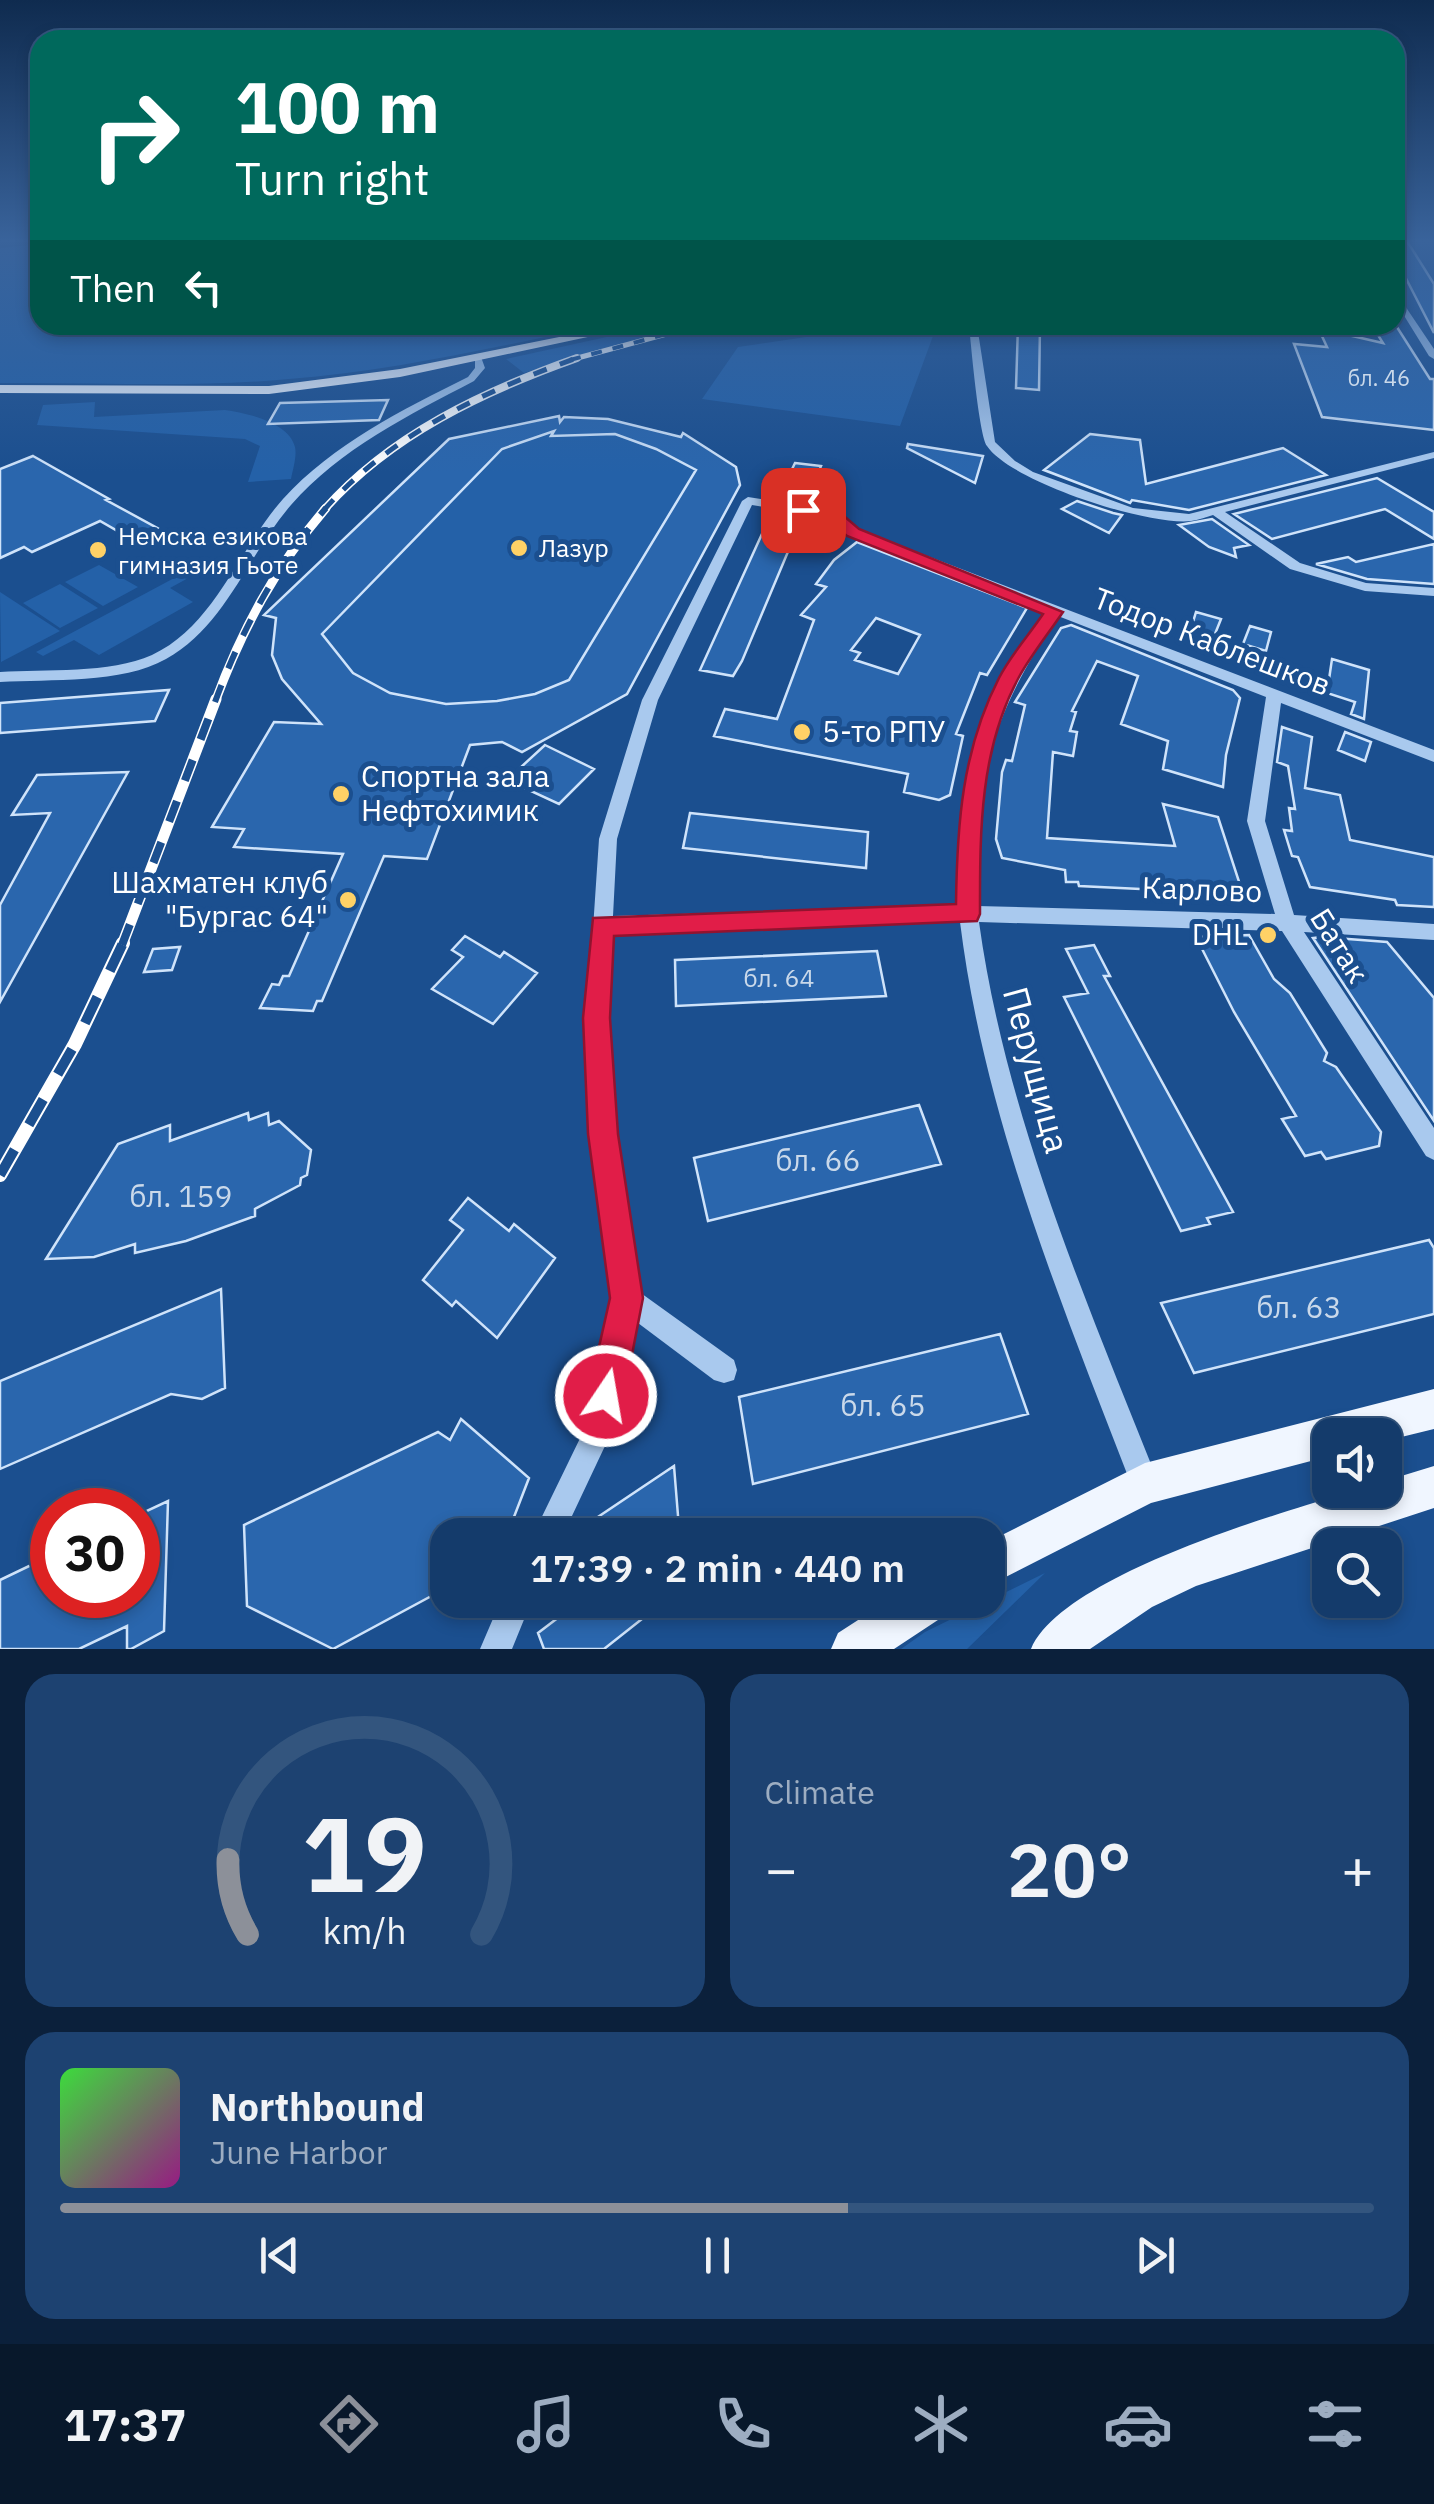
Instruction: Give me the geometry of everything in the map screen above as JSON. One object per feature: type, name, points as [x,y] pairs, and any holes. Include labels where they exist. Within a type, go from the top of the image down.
[{"type":"main road","points":[[0,392],[269,390],[478,359],[591,335]]},
{"type":"main road","points":[[1396,1418],[1434,1408]]},
{"type":"main road","points":[[1005,1557],[1146,1484],[1312,1440]]},
{"type":"main road","points":[[1054,1649],[1072,1633],[1147,1586],[1241,1549],[1434,1487]]},
{"type":"main road","points":[[854,1649],[901,1618]]},
{"type":"street","points":[[1410,318],[1434,356]]},
{"type":"street","points":[[974,335],[990,442],[1029,474],[1132,511],[1189,518],[1434,455]]},
{"type":"street","points":[[0,678],[132,666],[174,650],[204,620],[275,516],[301,487],[370,435],[471,379],[480,368],[478,359]]},
{"type":"street","name":"Тодор Каблешков","points":[[602,925],[608,838],[640,724],[748,501],[831,514],[853,532],[1434,756]]},
{"type":"street","points":[[1216,512],[1296,566],[1365,587],[1434,592]]},
{"type":"street","name":"Перущица","points":[[1054,612],[1008,678],[980,754],[969,819],[968,914],[991,1052],[1068,1288],[1146,1484]]},
{"type":"street","name":"Батак","points":[[1274,695],[1256,821],[1286,922],[1434,1148]]},
{"type":"street","name":"Карлово","points":[[602,925],[968,914],[1286,922],[1434,932]]},
{"type":"street","points":[[556,1518],[599,1429],[626,1298],[603,1134],[597,1018],[602,925]]},
{"type":"street","points":[[626,1298],[724,1370]]},
{"type":"street","points":[[496,1649],[510,1618]]},
{"type":"shaded area","points":[[0,318],[30,318],[30,335],[555,335],[368,370],[253,382],[0,383]]},
{"type":"shaded area","points":[[616,335],[664,335],[593,351],[524,373],[506,359]]},
{"type":"shaded area","points":[[820,335],[933,336],[900,426],[702,399],[738,347]]},
{"type":"shaded area","points":[[95,402],[94,417],[225,410],[266,420],[284,431],[295,447],[291,479],[248,482],[260,446],[245,439],[37,425],[43,405]]},
{"type":"shaded area","name":"Лазур","points":[[554,420],[604,421],[649,429],[692,444],[736,467],[740,484],[628,693],[570,726],[496,743],[437,746],[282,679],[272,655],[276,618],[264,615],[449,439]]},
{"type":"shaded area","points":[[206,561],[212,565],[170,588],[193,602],[99,655],[74,640],[43,656],[36,652]]},
{"type":"shaded area","points":[[99,565],[138,587],[103,606],[65,582]]},
{"type":"shaded area","points":[[60,584],[98,608],[60,628],[23,603]]},
{"type":"shaded area","points":[[0,592],[60,631],[1,662]]},
{"type":"shaded area","points":[[1045,1573],[1005,1612],[1005,1593]]},
{"type":"shaded area","points":[[953,1618],[999,1618],[967,1649],[901,1649]]},
{"type":"building","points":[[1018,335],[1040,335],[1039,390],[1016,388]]},
{"type":"building","points":[[1321,335],[1348,335],[1383,343],[1378,335],[1402,335],[1430,379],[1434,379],[1434,430],[1322,417],[1294,344],[1327,347]]},
{"type":"building","points":[[388,400],[379,420],[268,424],[280,403]]},
{"type":"building","points":[[559,416],[560,422],[564,417],[608,419],[681,437],[683,433],[736,467],[740,485],[627,694],[522,752],[502,742],[470,745],[427,859],[384,856],[322,1001],[317,1001],[313,1011],[260,1008],[272,984],[279,985],[283,976],[289,976],[343,854],[234,847],[244,829],[212,827],[274,722],[321,724],[282,679],[272,655],[276,618],[264,615],[449,439]],"holes":[[[554,431],[551,436],[615,434],[696,470],[569,680],[535,694],[446,704],[390,693],[353,673],[322,634],[502,449]]]},
{"type":"building","points":[[1090,434],[1140,440],[1146,484],[1283,448],[1326,475],[1189,510],[1132,500],[1130,503],[1044,470]]},
{"type":"building","points":[[908,444],[983,456],[975,483],[907,448]]},
{"type":"building","points":[[33,456],[159,529],[135,541],[100,521],[32,552],[24,547],[0,558],[0,469]]},
{"type":"building","points":[[795,463],[821,466],[806,502],[778,498]]},
{"type":"building","points":[[1377,478],[1434,512],[1434,539],[1385,509],[1272,539],[1234,514]]},
{"type":"building","points":[[1077,501],[1122,515],[1109,533],[1062,509]]},
{"type":"building","points":[[772,512],[800,516],[798,528],[742,661],[733,676],[700,670]]},
{"type":"building","points":[[1212,519],[1249,545],[1234,548],[1236,557],[1209,547],[1179,525]]},
{"type":"building","points":[[857,542],[1027,608],[987,675],[980,673],[956,734],[963,736],[950,795],[939,800],[904,792],[908,774],[714,736],[725,709],[777,719],[814,620],[801,615],[826,587],[816,584],[834,560]],"holes":[[[876,618],[920,635],[898,674],[855,660],[860,653],[851,650]]]},
{"type":"building","points":[[1434,544],[1434,584],[1367,579],[1316,564],[1348,557],[1356,562]]},
{"type":"building","points":[[1196,612],[1221,619],[1213,639],[1190,632]]},
{"type":"building","points":[[1071,625],[1233,690],[1240,698],[1226,755],[1223,787],[1163,769],[1168,741],[1121,724],[1138,676],[1097,661],[1072,711],[1076,712],[1070,731],[1077,732],[1073,756],[1053,752],[1047,838],[1175,846],[1163,804],[1218,817],[1243,894],[1079,886],[1078,882],[1066,882],[1065,870],[1002,858],[996,839],[1002,772],[1006,760],[1012,761],[1025,705],[1015,702],[1061,628]]},
{"type":"building","points":[[1250,626],[1271,632],[1266,651],[1243,644]]},
{"type":"building","points":[[1332,659],[1369,670],[1364,719],[1351,714],[1355,702],[1327,693]]},
{"type":"building","points":[[169,690],[155,721],[0,733],[0,703]]},
{"type":"building","points":[[1282,727],[1312,737],[1305,788],[1340,795],[1350,840],[1434,857],[1434,907],[1397,905],[1395,900],[1310,887],[1298,857],[1292,856],[1284,830],[1292,831],[1289,808],[1295,809],[1288,766],[1277,762]]},
{"type":"building","points":[[1345,732],[1371,742],[1365,761],[1338,750]]},
{"type":"building","points":[[545,745],[594,769],[559,804],[507,780]]},
{"type":"building","points":[[128,772],[0,1002],[0,905],[50,813],[12,815],[37,775]]},
{"type":"building","points":[[690,813],[868,832],[866,868],[683,848]]},
{"type":"building","points":[[1249,935],[1274,979],[1290,993],[1327,1053],[1324,1061],[1336,1067],[1381,1132],[1379,1146],[1326,1159],[1321,1152],[1305,1156],[1282,1119],[1296,1116],[1234,1012],[1196,937]]},
{"type":"building","points":[[465,936],[500,957],[504,952],[537,973],[493,1024],[432,989],[463,957],[452,950]]},
{"type":"building","points":[[1313,938],[1387,942],[1434,998],[1434,1121]]},
{"type":"building","points":[[1094,945],[1110,976],[1104,976],[1233,1212],[1207,1218],[1210,1224],[1181,1231],[1064,997],[1088,993],[1066,949]]},
{"type":"building","points":[[180,947],[172,970],[144,972],[153,949]]},
{"type":"building","points":[[877,951],[886,996],[676,1006],[675,960]]},
{"type":"building","points":[[919,1105],[941,1164],[708,1221],[694,1158]]},
{"type":"building","points":[[248,1113],[249,1120],[268,1113],[269,1125],[279,1121],[311,1150],[307,1175],[301,1178],[300,1185],[255,1209],[255,1216],[186,1241],[135,1253],[135,1244],[94,1257],[46,1259],[118,1144],[170,1125],[170,1141]]},
{"type":"building","points":[[468,1198],[509,1231],[514,1224],[555,1258],[497,1338],[456,1301],[452,1306],[423,1280],[463,1230],[450,1220]]},
{"type":"building","points":[[1429,1240],[1434,1248],[1434,1314],[1194,1373],[1161,1303]]},
{"type":"building","points":[[221,1289],[225,1388],[202,1399],[171,1394],[0,1469],[0,1381]]},
{"type":"building","points":[[1000,1334],[1028,1414],[753,1484],[739,1397]]},
{"type":"building","points":[[461,1419],[529,1478],[514,1518],[430,1518],[430,1597],[333,1649],[247,1606],[244,1525],[438,1432],[450,1440]]},
{"type":"building","points":[[674,1466],[678,1518],[596,1518]]},
{"type":"building","points":[[168,1501],[164,1631],[131,1649],[127,1649],[127,1626],[79,1649],[0,1649],[0,1580],[30,1566],[30,1618],[160,1618],[160,1505]]},
{"type":"building","points":[[558,1618],[643,1618],[604,1649],[544,1649],[538,1633]]},
{"type":"railway","points":[[576,358],[663,335]]},
{"type":"railway","points":[[324,510],[378,459],[440,418],[576,358]]},
{"type":"railway","points":[[570,360],[576,358]]},
{"type":"railway","points":[[215,702],[262,599],[326,508]]},
{"type":"railway","points":[[122,945],[216,699]]},
{"type":"railway","points":[[0,1175],[75,1044],[123,943]]},
{"type":"place","name":"Лазур","points":[[519,548]]},
{"type":"place","name":"Немска езикова гимназия Гьоте","points":[[98,550]]},
{"type":"place","name":"5-то РПУ","points":[[802,732]]},
{"type":"place","name":"Спортна зала Нефтохимик","points":[[341,794]]},
{"type":"place","name":"Шахматен клуб \"Бургас 64\"","points":[[348,900]]},
{"type":"place","name":"DHL","points":[[1268,935]]},
{"type":"route","points":[[606,1396],[626,1298],[603,1134],[597,1018],[602,925],[968,914],[969,819],[980,754],[1008,678],[1054,612],[853,532],[831,514],[803,510]]}]
